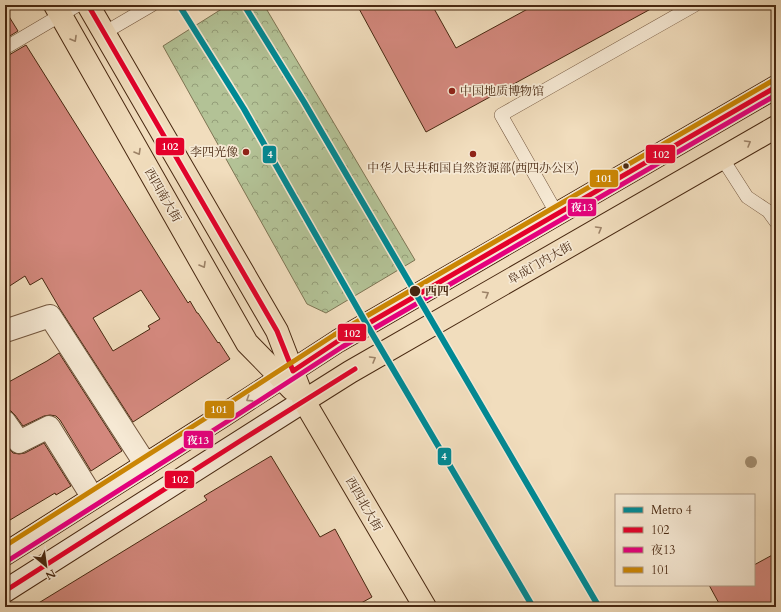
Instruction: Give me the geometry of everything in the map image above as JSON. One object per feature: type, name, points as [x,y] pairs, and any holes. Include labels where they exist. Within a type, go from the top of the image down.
[{"type":"main road","name":"西四南大街","points":[[55,5],[247,343],[287,374]]},
{"type":"main road","points":[[88,5],[277,331],[287,374]]},
{"type":"main road","points":[[5,554],[338,341],[776,86]]},
{"type":"main road","name":"阜成门内大街","points":[[304,401],[350,372],[776,127]]},
{"type":"main road","points":[[5,331],[50,316],[146,465]]},
{"type":"main road","name":"西四北大街","points":[[287,374],[425,607]]},
{"type":"main road","points":[[5,591],[304,401]]},
{"type":"main road","points":[[5,422],[19,442],[49,427],[93,498]]},
{"type":"lane","points":[[5,48],[78,5]]},
{"type":"lane","points":[[104,33],[152,5]]},
{"type":"lane","points":[[557,214],[501,115],[695,5]]},
{"type":"lane","points":[[722,158],[747,197],[768,211],[776,222]]},
{"type":"green space","points":[[228,5],[264,5],[415,260],[326,313],[307,304],[163,46]]},
{"type":"building","name":"中国地质博物馆","points":[[357,5],[432,5],[456,48],[535,5],[658,5],[426,132]]},
{"type":"building","points":[[5,10],[18,31],[5,39]]},
{"type":"building","points":[[26,45],[188,303],[190,301],[230,359],[133,422],[60,309],[42,278],[30,285],[25,276],[5,289],[5,56]],"holes":[[[141,290],[160,319],[148,326],[150,329],[113,351],[93,318]]]},
{"type":"building","points":[[59,353],[122,451],[91,471],[60,420],[56,416],[44,416],[23,426],[11,411],[5,410],[5,384]]},
{"type":"building","points":[[44,443],[71,486],[56,495],[55,493],[5,523],[5,444],[13,453],[19,454],[25,453]]},
{"type":"building","points":[[271,456],[320,537],[335,529],[372,597],[354,607],[32,607],[207,500],[204,496]]},
{"type":"building","points":[[776,553],[776,607],[721,607],[710,586],[755,586],[755,564]]},
{"type":"metro line","name":"4","points":[[179,5],[244,109],[367,325],[533,607]]},
{"type":"metro line","name":"4","points":[[244,5],[304,102],[599,607]]},
{"type":"transit line","name":"102","points":[[88,5],[277,331],[293,371],[338,341],[776,87]]},
{"type":"transit line","name":"101","points":[[5,546],[334,335],[772,81]]},
{"type":"transit line","name":"夜13","points":[[9,560],[342,347],[776,95]]},
{"type":"transit line","name":"102","points":[[5,591],[355,369]]},
{"type":"place","name":"中国地质博物馆","points":[[452,91]]},
{"type":"place","name":"李四光像","points":[[246,152]]},
{"type":"place","name":"中华人民共和国自然资源部(西四办公区)","points":[[473,154]]},
{"type":"place","name":"西四","points":[[415,291]]}]
